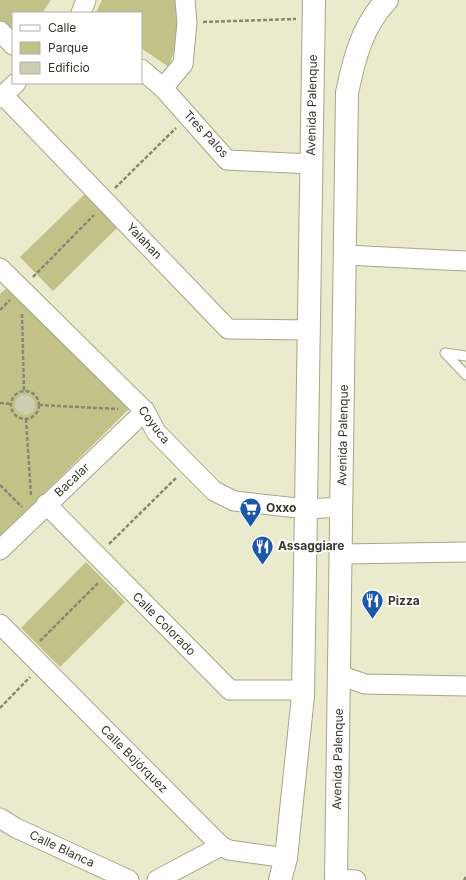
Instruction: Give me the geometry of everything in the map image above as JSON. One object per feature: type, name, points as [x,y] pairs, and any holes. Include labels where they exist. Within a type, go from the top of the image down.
[{"type":"street","points":[[81,12],[86,0]]},
{"type":"street","points":[[164,88],[183,64],[187,23],[185,0]]},
{"type":"street","name":"Avenida Palenque","points":[[342,880],[339,675],[342,554],[347,93],[355,58],[366,28],[387,0]]},
{"type":"street","name":"Avenida Palenque","points":[[280,880],[286,858],[303,696],[307,509],[310,164],[314,9]]},
{"type":"street","points":[[0,30],[12,44]]},
{"type":"street","name":"Tres Palos","points":[[142,70],[164,88],[227,160],[310,164]]},
{"type":"street","name":"Yalahan","points":[[6,92],[228,329],[309,330]]},
{"type":"street","points":[[345,255],[466,261]]},
{"type":"street","name":"Coyuca","points":[[0,268],[145,411],[156,432],[214,491],[234,501],[307,509],[342,507]]},
{"type":"street","name":"Bacalar","points":[[0,550],[32,517],[145,411]]},
{"type":"street","name":"Calle Colorado","points":[[46,504],[230,690],[294,690],[303,696]]},
{"type":"street","points":[[342,554],[466,552]]},
{"type":"street","name":"Calle Bojórquez","points":[[0,624],[221,846],[229,850],[286,858]]},
{"type":"street","points":[[339,675],[364,684],[466,686]]},
{"type":"street","name":"Calle Blanca","points":[[0,811],[8,823],[129,880]]},
{"type":"street","points":[[157,880],[221,846]]},
{"type":"lane","points":[[466,356],[445,354],[466,375]]},
{"type":"path","points":[[187,23],[314,9]]},
{"type":"path","points":[[21,288],[24,391]]},
{"type":"path","points":[[24,391],[34,394],[39,405],[35,416],[21,419],[14,414],[11,404],[14,396],[24,391]]},
{"type":"path","points":[[0,403],[11,404]]},
{"type":"path","points":[[39,405],[145,411]]},
{"type":"path","points":[[26,419],[32,517]]},
{"type":"path","points":[[97,556],[188,465]]},
{"type":"path","points":[[0,485],[32,517]]},
{"type":"path","points":[[0,708],[35,659],[111,570]]},
{"type":"green space","points":[[0,0],[51,0],[43,12],[12,12],[12,39],[0,26]]},
{"type":"green space","points":[[102,0],[178,0],[178,37],[169,67],[142,49],[142,12],[96,12]]},
{"type":"green space","points":[[85,194],[118,227],[53,291],[20,257]]},
{"type":"green space","points":[[8,287],[131,407],[0,537],[0,294]]},
{"type":"green space","points":[[86,562],[125,602],[60,667],[21,628]]},
{"type":"building","points":[[25,395],[32,398],[35,405],[32,412],[25,415],[18,412],[15,405],[18,398]]},
{"type":"place","name":"Oxxo","points":[[251,528]]},
{"type":"place","name":"Assaggiare","points":[[262,566]]},
{"type":"place","name":"Pizza","points":[[373,620]]}]
